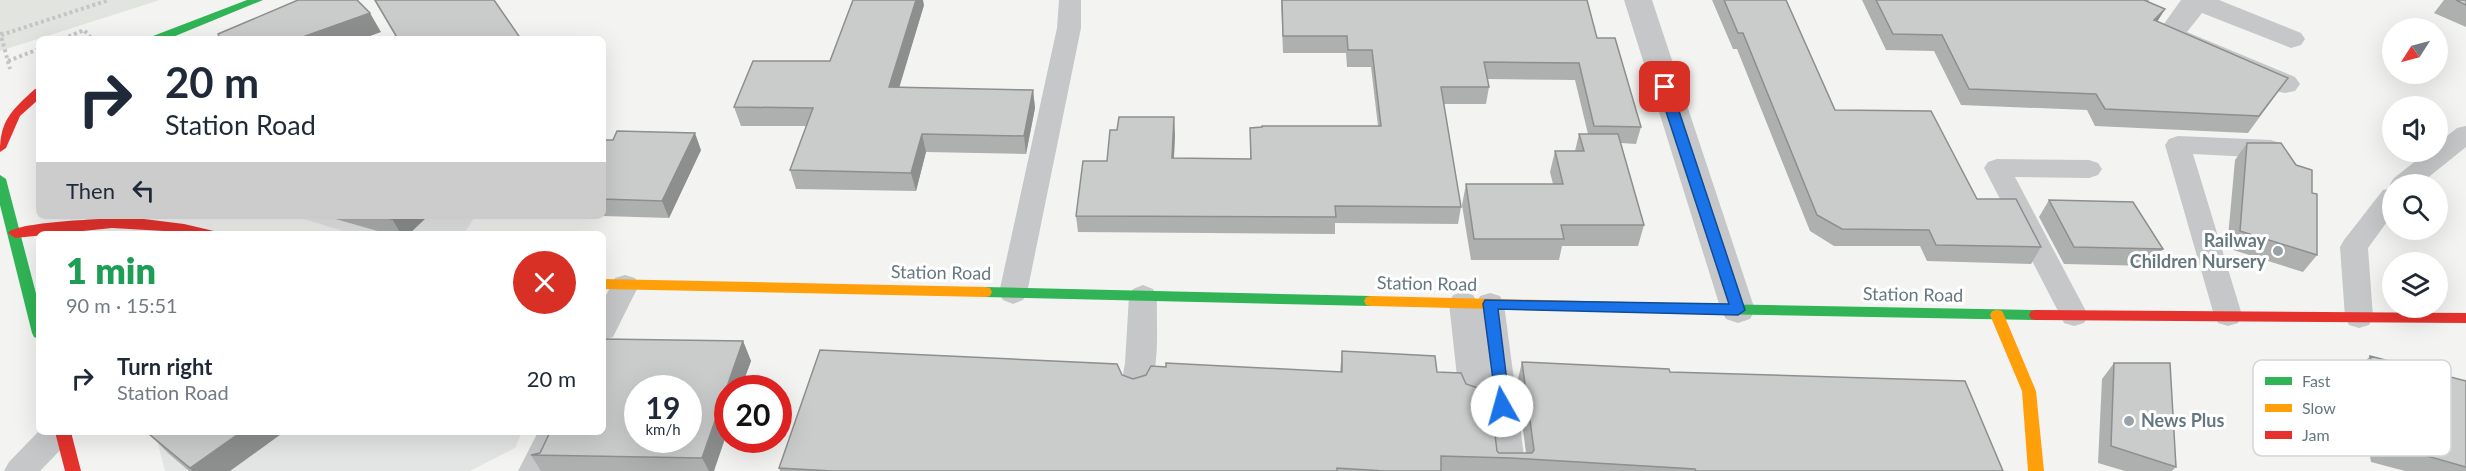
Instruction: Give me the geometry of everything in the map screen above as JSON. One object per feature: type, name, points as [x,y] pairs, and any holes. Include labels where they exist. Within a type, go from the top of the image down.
[{"type":"main road","points":[[165,36],[257,0]]},
{"type":"main road","points":[[0,148],[8,115],[36,94]]},
{"type":"main road","points":[[0,179],[36,320]]},
{"type":"main road","points":[[15,233],[110,220],[185,220],[204,231]]},
{"type":"main road","name":"Station Road","points":[[614,285],[1997,315],[2466,318]]},
{"type":"main road","points":[[1997,315],[2029,391],[2036,471]]},
{"type":"main road","points":[[64,435],[72,471]]},
{"type":"street","points":[[1638,0],[1738,310]]},
{"type":"street","points":[[2285,84],[2170,35],[2196,0],[2291,39]]},
{"type":"lane","points":[[1013,293],[1068,28],[1070,0]]},
{"type":"lane","points":[[2416,174],[2466,134]]},
{"type":"lane","points":[[2228,315],[2178,145],[2271,149]]},
{"type":"lane","points":[[2074,315],[1997,168],[2089,169]]},
{"type":"lane","points":[[2359,317],[2354,248],[2382,210]]},
{"type":"lane","points":[[606,317],[614,285]]},
{"type":"lane","points":[[1136,386],[1140,363],[1143,296]]},
{"type":"lane","points":[[1474,395],[1477,303]]},
{"type":"lane","points":[[1477,303],[1510,471]]},
{"type":"lane","points":[[20,471],[55,435]]},
{"type":"lane","points":[[534,471],[552,435]]},
{"type":"path","points":[[12,77],[0,33],[109,0]]},
{"type":"path","points":[[70,36],[84,30],[89,36]]},
{"type":"path","points":[[8,61],[36,50]]},
{"type":"shaded area","points":[[0,0],[160,0],[47,36],[36,36],[36,40],[0,51]]},
{"type":"shaded area","points":[[304,219],[473,219],[466,231],[343,231]]},
{"type":"shaded area","points":[[156,435],[521,435],[515,448],[470,471],[165,471]]},
{"type":"building","points":[[298,0],[357,0],[370,13],[305,36],[219,36],[218,34]]},
{"type":"building","points":[[375,0],[494,0],[519,36],[396,36]]},
{"type":"building","points":[[853,0],[916,0],[889,87],[1033,90],[1024,136],[922,134],[911,173],[790,170],[813,108],[734,107],[753,61],[830,61]]},
{"type":"building","points":[[1282,0],[1587,0],[1597,38],[1615,38],[1641,127],[1594,126],[1579,63],[1484,62],[1489,87],[1441,87],[1461,207],[1335,206],[1336,217],[1076,216],[1083,161],[1107,161],[1110,130],[1117,130],[1119,117],[1174,117],[1172,158],[1251,159],[1250,128],[1262,126],[1381,126],[1372,50],[1348,50],[1347,36],[1283,36]]},
{"type":"building","points":[[1724,0],[1786,0],[1835,110],[1931,111],[1977,199],[2016,199],[2041,247],[1936,245],[1929,230],[1842,229],[1817,215],[1743,33],[1738,33]]},
{"type":"building","points":[[1876,0],[2144,0],[2165,9],[2154,20],[2288,78],[2259,116],[2105,109],[2096,94],[1969,89],[1942,35],[1893,34]]},
{"type":"building","points":[[2456,0],[2466,0],[2466,5]]},
{"type":"building","points":[[617,131],[695,133],[662,201],[606,199],[606,140],[613,140]]},
{"type":"building","points":[[1579,134],[1618,134],[1644,225],[1561,225],[1564,239],[1474,239],[1466,184],[1563,184],[1555,151],[1584,151]]},
{"type":"building","points":[[2247,143],[2281,143],[2296,165],[2312,170],[2312,193],[2317,194],[2317,255],[2240,231]]},
{"type":"building","points":[[2049,200],[2133,202],[2163,249],[2074,247]]},
{"type":"building","points":[[606,339],[743,341],[731,375],[714,375],[714,424],[702,458],[531,455],[540,453],[549,435],[606,435]]},
{"type":"building","points":[[820,350],[1117,364],[1122,375],[1133,379],[1146,375],[1151,366],[1166,367],[1166,363],[1342,372],[1342,351],[1435,356],[1437,372],[1461,373],[1466,384],[1478,388],[1489,385],[1499,453],[1532,453],[1534,450],[1522,362],[1669,369],[1670,372],[1965,381],[2003,471],[1696,471],[1695,469],[1511,458],[1441,456],[1441,471],[1337,468],[1337,471],[832,471],[779,468],[784,453],[792,453],[792,431]]},
{"type":"building","points":[[2370,356],[2385,360],[2371,360]]},
{"type":"building","name":"News Plus","points":[[2114,363],[2170,363],[2176,467],[2111,446]]},
{"type":"building","points":[[2451,377],[2466,381],[2466,467],[2427,456],[2451,456]]},
{"type":"building","points":[[150,435],[237,435],[190,468]]},
{"type":"traffic: fast","points":[[165,36],[257,0]]},
{"type":"traffic: fast","points":[[0,179],[36,321]]},
{"type":"traffic: fast","points":[[985,292],[1371,301]]},
{"type":"traffic: fast","points":[[1711,309],[2036,315]]},
{"type":"traffic: slow","points":[[606,284],[985,292]]},
{"type":"traffic: slow","points":[[1371,301],[1711,309]]},
{"type":"traffic: slow","points":[[1997,315],[2029,391],[2036,471]]},
{"type":"traffic: jam","points":[[0,148],[15,114],[36,95]]},
{"type":"traffic: jam","points":[[15,233],[64,226],[112,223],[160,225],[196,231]]},
{"type":"traffic: jam","points":[[2036,315],[2466,318]]},
{"type":"traffic: jam","points":[[64,435],[73,471]]},
{"type":"place","name":"Railway Children Nursery","points":[[2278,251]]},
{"type":"place","name":"News Plus","points":[[2129,421]]},
{"type":"route","points":[[1502,406],[1490,304],[1738,310],[1665,87]]}]
